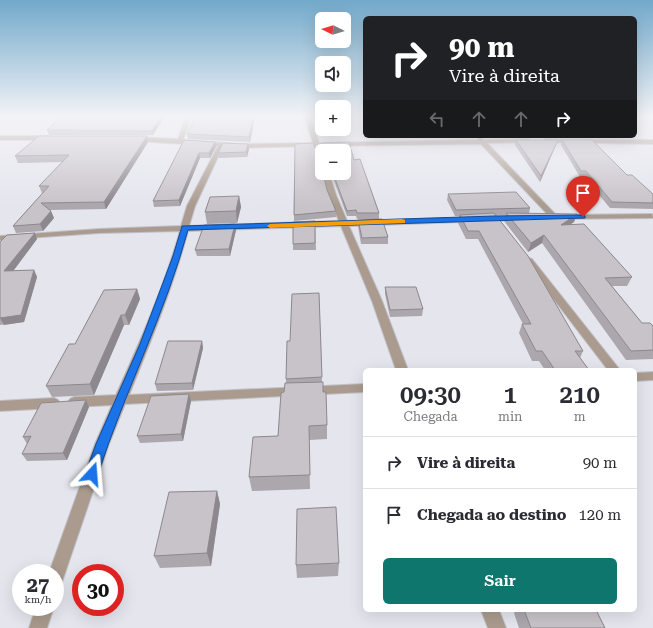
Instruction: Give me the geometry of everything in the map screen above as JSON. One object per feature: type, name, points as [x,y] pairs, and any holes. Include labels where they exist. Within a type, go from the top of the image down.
[{"type":"street","points":[[60,564],[102,444],[144,344],[177,256],[191,206],[220,146]]},
{"type":"street","points":[[487,146],[555,217]]},
{"type":"street","points":[[328,180],[332,195],[377,301],[401,368]]},
{"type":"street","points":[[540,217],[652,216]]},
{"type":"street","points":[[495,218],[504,230]]},
{"type":"street","points":[[0,238],[99,231],[525,218]]},
{"type":"street","points":[[523,254],[612,368]]},
{"type":"street","points":[[637,377],[653,376]]},
{"type":"street","points":[[0,406],[363,388]]},
{"type":"street","points":[[491,612],[497,628]]},
{"type":"street","points":[[38,628],[42,616]]},
{"type":"building","points":[[27,146],[140,146],[104,202],[41,203],[51,211],[40,224],[13,226],[49,186],[39,186],[69,155],[15,156]]},
{"type":"building","points":[[181,146],[213,146],[209,153],[199,153],[179,200],[153,201]]},
{"type":"building","points":[[221,146],[247,146],[246,152],[218,153]]},
{"type":"building","points":[[295,146],[314,146],[315,180],[325,180],[327,190],[336,211],[294,215]]},
{"type":"building","points":[[520,146],[555,146],[541,176]]},
{"type":"building","points":[[566,146],[598,146],[627,175],[632,175],[653,194],[653,203],[612,202],[586,171],[581,171]]},
{"type":"building","points":[[351,149],[354,160],[360,159],[379,213],[357,213],[356,210],[347,211],[336,180],[351,180]]},
{"type":"building","points":[[516,192],[530,208],[456,210],[448,194]]},
{"type":"building","points":[[239,196],[236,211],[205,212],[210,197]]},
{"type":"building","points":[[494,213],[528,256],[583,351],[575,351],[588,368],[554,368],[542,351],[536,351],[522,324],[531,324],[479,231],[468,231],[460,215]]},
{"type":"building","points":[[506,213],[577,214],[561,225],[584,224],[632,277],[605,278],[642,323],[650,323],[653,326],[653,350],[631,351],[544,235],[531,243]]},
{"type":"building","points":[[382,219],[388,237],[362,238],[358,220]]},
{"type":"building","points":[[315,221],[315,243],[293,244],[293,222]]},
{"type":"building","points":[[235,224],[229,249],[195,250],[204,225]]},
{"type":"building","points":[[35,233],[4,271],[34,270],[21,315],[0,318],[0,242],[7,235]]},
{"type":"building","points":[[385,287],[416,287],[423,309],[390,310]]},
{"type":"building","points":[[137,289],[125,315],[121,315],[90,384],[46,386],[69,344],[75,344],[104,290]]},
{"type":"building","points":[[319,293],[322,377],[286,379],[287,341],[290,341],[292,294]]},
{"type":"building","points":[[168,341],[202,341],[192,383],[155,384]]},
{"type":"building","points":[[323,382],[323,392],[326,392],[327,425],[309,426],[310,475],[249,477],[253,437],[278,436],[281,393],[284,392],[285,383]]},
{"type":"building","points":[[189,394],[181,434],[137,436],[151,396]]},
{"type":"building","points":[[86,400],[63,453],[22,454],[31,436],[23,437],[41,403]]},
{"type":"building","points":[[217,491],[207,553],[154,556],[169,492]]},
{"type":"building","points":[[336,507],[339,563],[296,565],[297,509]]},
{"type":"building","points":[[525,612],[597,612],[605,628],[531,628]]},
{"type":"slow traffic","points":[[270,226],[402,221]]},
{"type":"route","points":[[92,474],[102,444],[144,344],[177,256],[185,228],[495,218],[583,217]]}]
